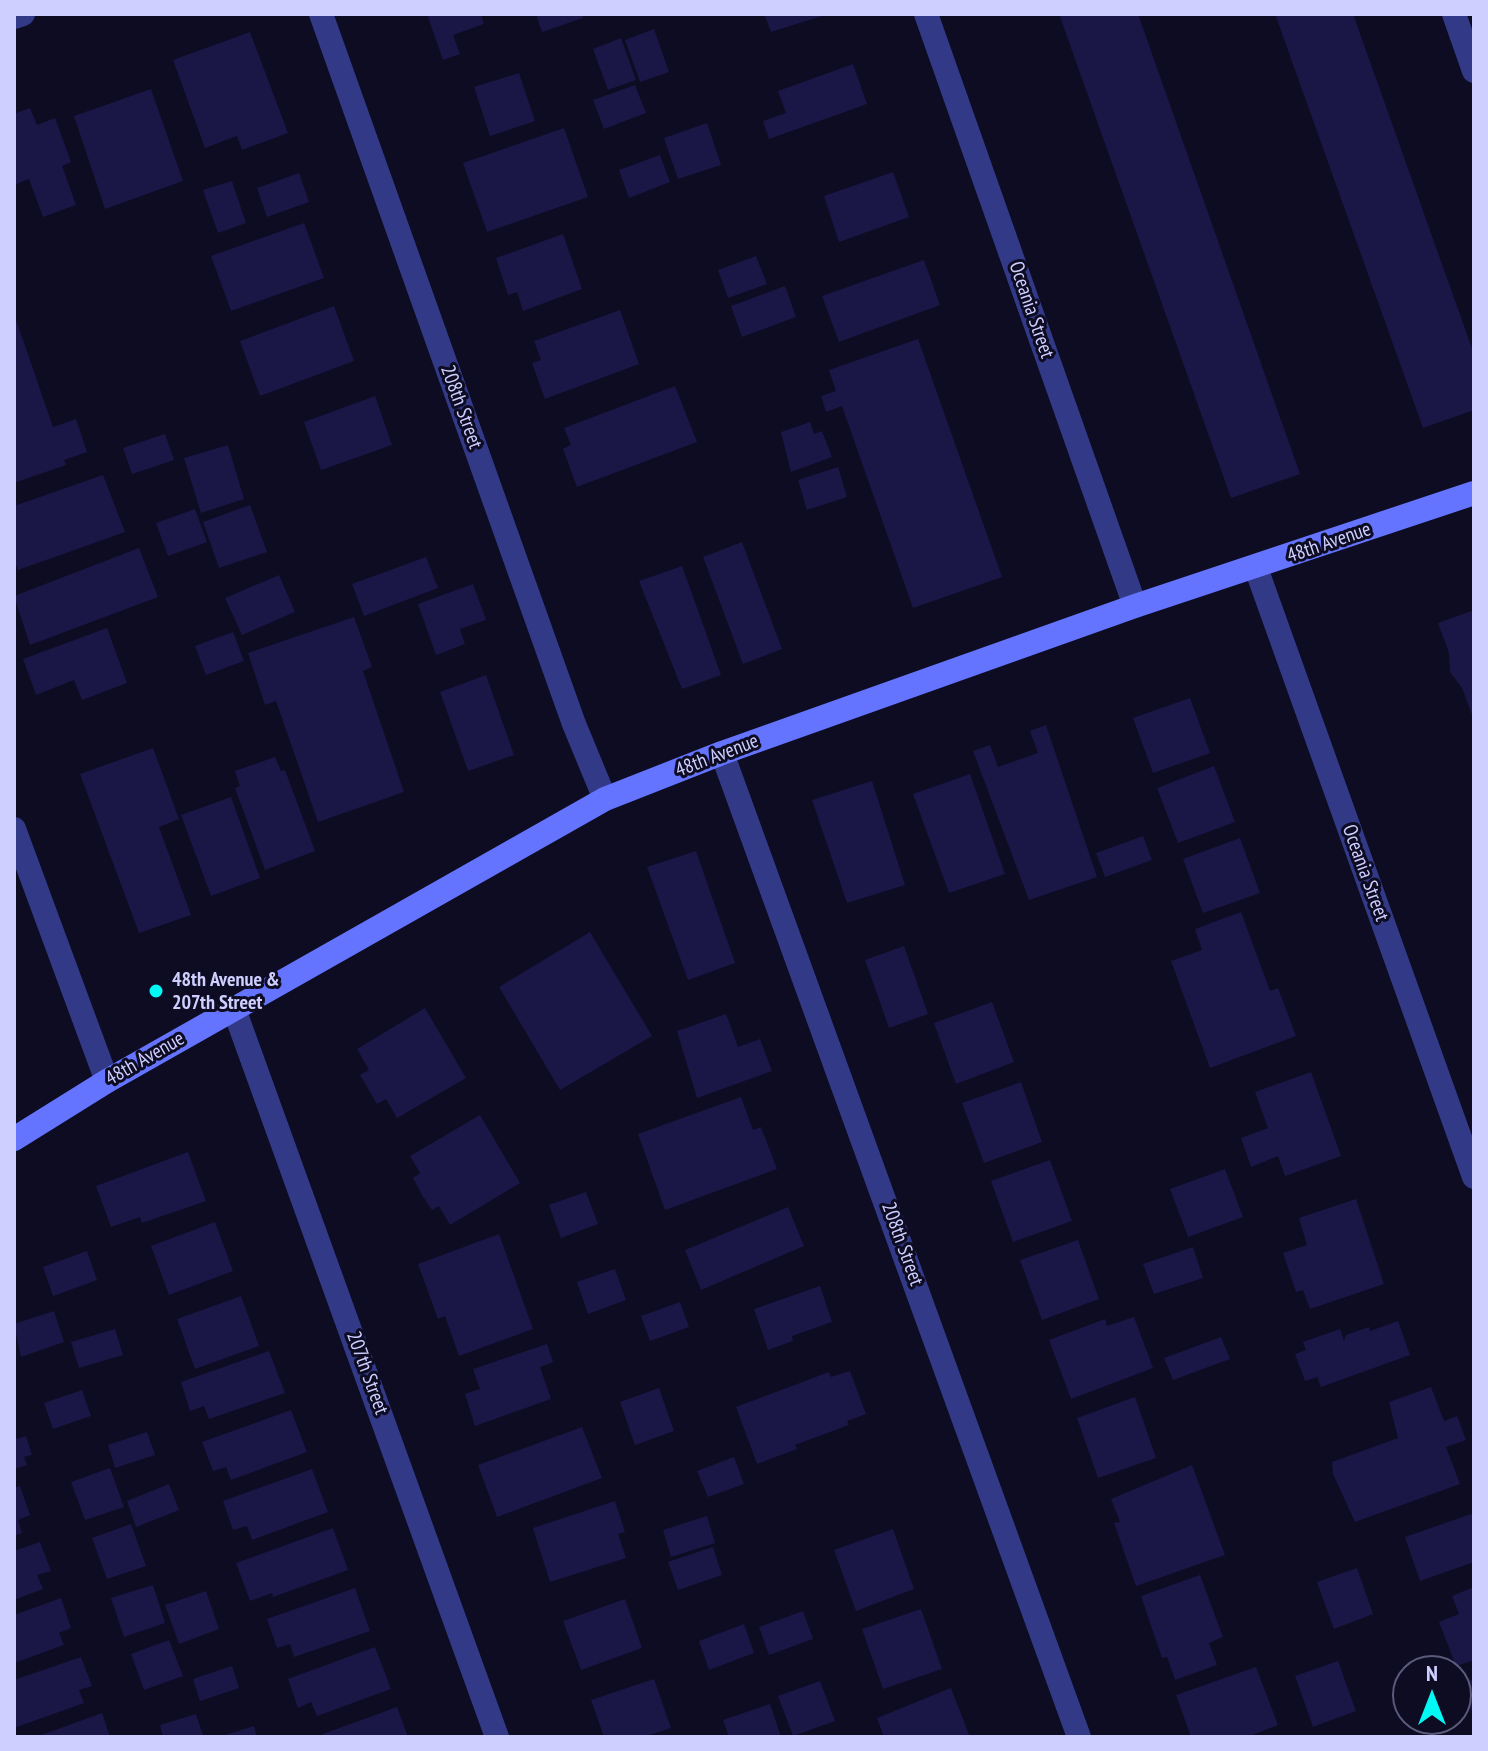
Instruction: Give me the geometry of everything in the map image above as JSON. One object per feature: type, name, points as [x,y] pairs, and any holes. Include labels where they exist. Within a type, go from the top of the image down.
[{"type":"street","points":[[14,17],[23,14]]},
{"type":"street","name":"208th Street","points":[[321,14],[574,724],[605,799]]},
{"type":"street","name":"Oceania Street","points":[[926,14],[1135,606]]},
{"type":"street","points":[[1454,14],[1474,71]]},
{"type":"street","name":"48th Avenue","points":[[14,1139],[107,1081],[605,799],[722,753],[1135,606],[1474,493]]},
{"type":"street","name":"Oceania Street","points":[[1256,568],[1474,1177]]},
{"type":"street","name":"208th Street","points":[[722,753],[762,854],[1079,1737]]},
{"type":"street","points":[[14,829],[107,1081]]},
{"type":"street","name":"207th Street","points":[[234,1009],[497,1737]]},
{"type":"building","points":[[427,14],[481,14],[484,24],[453,35],[460,54],[443,60]]},
{"type":"building","points":[[536,14],[582,14],[583,18],[542,32]]},
{"type":"building","points":[[1059,14],[1138,14],[1300,474],[1231,498]]},
{"type":"building","points":[[1275,14],[1353,14],[1474,354],[1474,410],[1423,428]]},
{"type":"building","points":[[825,15],[771,32],[765,16]]},
{"type":"building","points":[[654,29],[669,72],[640,82],[625,40]]},
{"type":"building","points":[[250,32],[288,133],[242,150],[237,136],[205,148],[173,60]]},
{"type":"building","points":[[621,38],[636,80],[608,90],[593,49]]},
{"type":"building","points":[[853,64],[867,104],[769,139],[763,121],[786,113],[778,91]]},
{"type":"building","points":[[519,73],[535,121],[490,136],[474,87]]},
{"type":"building","points":[[635,85],[646,113],[604,129],[593,100]]},
{"type":"building","points":[[151,89],[183,181],[105,209],[74,116]]},
{"type":"building","points":[[30,108],[37,125],[55,118],[71,162],[62,166],[76,205],[43,217],[29,179],[14,185],[14,114]]},
{"type":"building","points":[[707,123],[721,165],[678,179],[664,138]]},
{"type":"building","points":[[564,128],[588,197],[487,232],[463,163]]},
{"type":"building","points":[[660,155],[670,182],[629,198],[619,170]]},
{"type":"building","points":[[893,172],[909,217],[839,242],[824,196]]},
{"type":"building","points":[[299,173],[309,202],[267,217],[257,188]]},
{"type":"building","points":[[232,181],[246,223],[218,233],[203,190]]},
{"type":"building","points":[[304,223],[324,278],[231,311],[211,256]]},
{"type":"building","points":[[563,234],[582,289],[523,311],[517,292],[508,295],[496,258]]},
{"type":"building","points":[[756,256],[767,284],[728,298],[718,270]]},
{"type":"building","points":[[924,260],[940,305],[839,342],[822,296]]},
{"type":"building","points":[[785,286],[796,317],[742,337],[731,306]]},
{"type":"building","points":[[334,306],[354,361],[260,396],[240,341]]},
{"type":"building","points":[[620,310],[639,364],[545,399],[532,363],[541,360],[534,341]]},
{"type":"building","points":[[14,314],[53,427],[76,419],[87,452],[64,460],[66,465],[14,483]]},
{"type":"building","points":[[918,339],[1002,577],[913,608],[842,406],[826,412],[821,396],[836,391],[829,370]]},
{"type":"building","points":[[675,386],[697,442],[577,487],[563,449],[571,445],[564,428]]},
{"type":"building","points":[[375,396],[392,445],[321,470],[304,422]]},
{"type":"building","points":[[810,422],[814,434],[822,431],[832,457],[791,472],[781,432]]},
{"type":"building","points":[[165,434],[174,460],[132,474],[123,448]]},
{"type":"building","points":[[228,445],[244,499],[201,513],[184,458]]},
{"type":"building","points":[[838,467],[847,497],[807,510],[798,480]]},
{"type":"building","points":[[103,475],[125,532],[18,570],[14,561],[14,506]]},
{"type":"building","points":[[250,505],[267,552],[219,568],[203,522]]},
{"type":"building","points":[[195,509],[207,542],[168,556],[156,523]]},
{"type":"building","points":[[742,542],[782,649],[743,664],[703,557]]},
{"type":"building","points":[[139,548],[158,597],[30,645],[14,596]]},
{"type":"building","points":[[426,557],[438,588],[364,616],[352,584]]},
{"type":"building","points":[[682,566],[721,675],[682,689],[639,581]]},
{"type":"building","points":[[279,575],[295,612],[242,635],[225,598]]},
{"type":"building","points":[[473,584],[486,620],[460,629],[465,644],[436,655],[418,604]]},
{"type":"building","points":[[1474,610],[1474,720],[1462,688],[1450,672],[1449,653],[1438,623]]},
{"type":"building","points":[[354,617],[372,667],[363,671],[404,792],[318,822],[276,701],[265,705],[248,653]]},
{"type":"building","points":[[107,628],[127,683],[82,700],[74,680],[36,695],[23,659]]},
{"type":"building","points":[[233,632],[244,661],[206,675],[195,646]]},
{"type":"building","points":[[486,675],[514,755],[468,771],[440,692]]},
{"type":"building","points":[[1190,698],[1210,753],[1153,773],[1133,718]]},
{"type":"building","points":[[1046,725],[1097,877],[1029,900],[973,751],[990,745],[998,767],[1038,753],[1030,731]]},
{"type":"building","points":[[153,748],[179,819],[159,827],[191,915],[139,933],[80,774]]},
{"type":"building","points":[[275,757],[281,771],[285,770],[315,851],[265,870],[235,788],[240,786],[235,771]]},
{"type":"building","points":[[1214,766],[1235,822],[1178,843],[1157,788]]},
{"type":"building","points":[[970,774],[1005,874],[949,893],[913,794]]},
{"type":"building","points":[[872,781],[905,885],[847,903],[812,800]]},
{"type":"building","points":[[231,797],[260,878],[211,896],[181,815]]},
{"type":"building","points":[[1143,836],[1152,860],[1105,877],[1096,853]]},
{"type":"building","points":[[1240,838],[1260,893],[1203,913],[1183,859]]},
{"type":"building","points":[[696,851],[735,963],[688,980],[647,867]]},
{"type":"building","points":[[1241,912],[1270,991],[1278,988],[1296,1036],[1210,1068],[1171,961],[1202,950],[1195,929]]},
{"type":"building","points":[[590,932],[652,1036],[560,1090],[499,987]]},
{"type":"building","points":[[904,946],[928,1014],[889,1028],[865,960]]},
{"type":"building","points":[[992,1002],[1014,1062],[956,1084],[934,1023]]},
{"type":"building","points":[[425,1008],[466,1078],[397,1118],[386,1099],[377,1104],[360,1075],[369,1070],[357,1049]]},
{"type":"building","points":[[726,1014],[738,1047],[760,1039],[772,1071],[697,1098],[677,1031]]},
{"type":"building","points":[[1311,1072],[1341,1156],[1285,1176],[1278,1156],[1251,1167],[1241,1138],[1268,1128],[1255,1092]]},
{"type":"building","points":[[1021,1082],[1042,1142],[984,1163],[962,1103]]},
{"type":"building","points":[[741,1097],[753,1130],[761,1127],[777,1169],[665,1210],[638,1134]]},
{"type":"building","points":[[480,1115],[520,1183],[450,1225],[439,1206],[432,1210],[422,1195],[413,1178],[420,1173],[410,1156]]},
{"type":"building","points":[[188,1152],[206,1201],[142,1223],[140,1217],[111,1227],[96,1186]]},
{"type":"building","points":[[1050,1160],[1072,1221],[1013,1242],[991,1181]]},
{"type":"building","points":[[1225,1169],[1243,1217],[1188,1237],[1170,1189]]},
{"type":"building","points":[[586,1192],[598,1224],[561,1238],[549,1205]]},
{"type":"building","points":[[1356,1199],[1384,1284],[1310,1309],[1303,1290],[1296,1292],[1283,1253],[1307,1245],[1299,1218]]},
{"type":"building","points":[[788,1207],[804,1246],[701,1290],[685,1250]]},
{"type":"building","points":[[215,1222],[233,1271],[169,1295],[151,1246]]},
{"type":"building","points":[[499,1234],[533,1329],[459,1356],[445,1316],[438,1319],[418,1264]]},
{"type":"building","points":[[1078,1240],[1099,1299],[1042,1320],[1020,1260]]},
{"type":"building","points":[[1193,1247],[1203,1278],[1154,1294],[1143,1264]]},
{"type":"building","points":[[87,1251],[97,1280],[53,1296],[43,1267]]},
{"type":"building","points":[[615,1269],[626,1300],[588,1314],[577,1282]]},
{"type":"building","points":[[820,1286],[832,1322],[792,1336],[793,1341],[768,1350],[754,1309]]},
{"type":"building","points":[[241,1296],[259,1346],[195,1369],[177,1319]]},
{"type":"building","points":[[680,1302],[689,1327],[650,1341],[641,1316]]},
{"type":"building","points":[[54,1311],[64,1342],[21,1357],[14,1324]]},
{"type":"building","points":[[1134,1317],[1153,1368],[1071,1399],[1049,1340],[1105,1319],[1107,1326]]},
{"type":"building","points":[[1398,1321],[1410,1355],[1321,1387],[1317,1377],[1305,1381],[1295,1354],[1306,1350],[1303,1342],[1340,1329],[1344,1341],[1346,1335]]},
{"type":"building","points":[[115,1329],[123,1355],[79,1368],[71,1342]]},
{"type":"building","points":[[1221,1337],[1230,1359],[1173,1380],[1164,1358]]},
{"type":"building","points":[[547,1344],[553,1362],[540,1367],[551,1399],[475,1426],[465,1394],[480,1389],[473,1369]]},
{"type":"building","points":[[269,1351],[285,1393],[209,1419],[204,1406],[190,1411],[181,1382]]},
{"type":"building","points":[[850,1371],[866,1414],[847,1421],[849,1425],[795,1445],[797,1449],[757,1464],[736,1407],[829,1372],[831,1377]]},
{"type":"building","points":[[1431,1387],[1444,1421],[1457,1416],[1466,1440],[1446,1447],[1460,1484],[1355,1522],[1333,1474],[1332,1462],[1398,1438],[1389,1402]]},
{"type":"building","points":[[659,1388],[674,1431],[635,1445],[620,1402]]},
{"type":"building","points":[[82,1390],[91,1416],[53,1429],[44,1403]]},
{"type":"building","points":[[1135,1397],[1156,1458],[1098,1478],[1077,1418]]},
{"type":"building","points":[[291,1410],[307,1452],[231,1480],[226,1467],[213,1471],[202,1442]]},
{"type":"building","points":[[582,1427],[602,1478],[497,1517],[478,1465]]},
{"type":"building","points":[[14,1432],[17,1439],[26,1436],[32,1455],[24,1457],[27,1465],[14,1469]]},
{"type":"building","points":[[147,1432],[155,1455],[115,1468],[108,1445]]},
{"type":"building","points":[[734,1457],[744,1484],[708,1497],[697,1471]]},
{"type":"building","points":[[1192,1465],[1225,1555],[1136,1586],[1114,1523],[1120,1522],[1111,1499]]},
{"type":"building","points":[[110,1468],[124,1507],[85,1520],[71,1482]]},
{"type":"building","points":[[312,1469],[328,1512],[252,1540],[247,1526],[233,1530],[223,1501]]},
{"type":"building","points":[[169,1484],[179,1510],[136,1527],[127,1501]]},
{"type":"building","points":[[20,1486],[30,1515],[18,1520],[22,1533],[14,1536],[14,1488]]},
{"type":"building","points":[[615,1501],[625,1532],[618,1534],[626,1558],[550,1582],[533,1528]]},
{"type":"building","points":[[1474,1513],[1474,1562],[1420,1581],[1405,1537]]},
{"type":"building","points":[[707,1516],[715,1543],[671,1557],[663,1530]]},
{"type":"building","points":[[131,1524],[146,1566],[107,1579],[92,1538]]},
{"type":"building","points":[[333,1528],[348,1570],[273,1597],[272,1593],[250,1601],[236,1563]]},
{"type":"building","points":[[893,1529],[914,1589],[856,1611],[834,1550]]},
{"type":"building","points":[[40,1542],[51,1571],[37,1575],[43,1589],[14,1600],[14,1551]]},
{"type":"building","points":[[713,1547],[722,1575],[678,1590],[668,1562]]},
{"type":"building","points":[[1357,1568],[1373,1614],[1334,1629],[1317,1582]]},
{"type":"building","points":[[1200,1575],[1223,1637],[1209,1643],[1217,1665],[1175,1680],[1167,1657],[1162,1658],[1141,1596]]},
{"type":"building","points":[[153,1585],[165,1623],[124,1637],[111,1598]]},
{"type":"building","points":[[1474,1587],[1472,1661],[1472,1655],[1452,1655],[1439,1622],[1459,1614],[1452,1596]]},
{"type":"building","points":[[355,1588],[370,1631],[294,1657],[290,1644],[277,1648],[267,1619]]},
{"type":"building","points":[[206,1591],[219,1629],[179,1644],[165,1605]]},
{"type":"building","points":[[61,1598],[71,1628],[59,1633],[64,1645],[14,1663],[14,1615]]},
{"type":"building","points":[[625,1599],[642,1648],[581,1670],[563,1621]]},
{"type":"building","points":[[921,1609],[942,1669],[883,1689],[862,1629]]},
{"type":"building","points":[[803,1611],[813,1639],[769,1655],[759,1627]]},
{"type":"building","points":[[744,1624],[754,1653],[709,1670],[699,1641]]},
{"type":"building","points":[[169,1640],[183,1676],[144,1690],[131,1654]]},
{"type":"building","points":[[375,1647],[391,1689],[317,1716],[311,1702],[298,1708],[288,1679]]},
{"type":"building","points":[[81,1657],[92,1686],[79,1690],[84,1703],[14,1728],[14,1680]]},
{"type":"building","points":[[1338,1661],[1356,1711],[1313,1727],[1295,1676]]},
{"type":"building","points":[[232,1666],[239,1688],[200,1701],[193,1679]]},
{"type":"building","points":[[1256,1667],[1278,1725],[1247,1737],[1191,1737],[1176,1695]]},
{"type":"building","points":[[654,1679],[671,1728],[643,1737],[604,1737],[591,1700]]},
{"type":"building","points":[[1474,1679],[1474,1716],[1472,1712]]},
{"type":"building","points":[[820,1681],[835,1721],[793,1736],[778,1696]]},
{"type":"building","points":[[951,1688],[970,1737],[884,1737],[877,1718]]},
{"type":"building","points":[[770,1704],[781,1737],[729,1737],[723,1720]]},
{"type":"building","points":[[397,1707],[408,1737],[324,1737],[323,1734]]},
{"type":"building","points":[[102,1713],[110,1737],[36,1737]]},
{"type":"building","points":[[196,1714],[203,1736],[163,1737],[160,1725]]},
{"type":"building","points":[[254,1726],[257,1737],[222,1737],[222,1736]]},
{"type":"place","name":"48th Avenue & 207th Street","points":[[156,991]]}]
